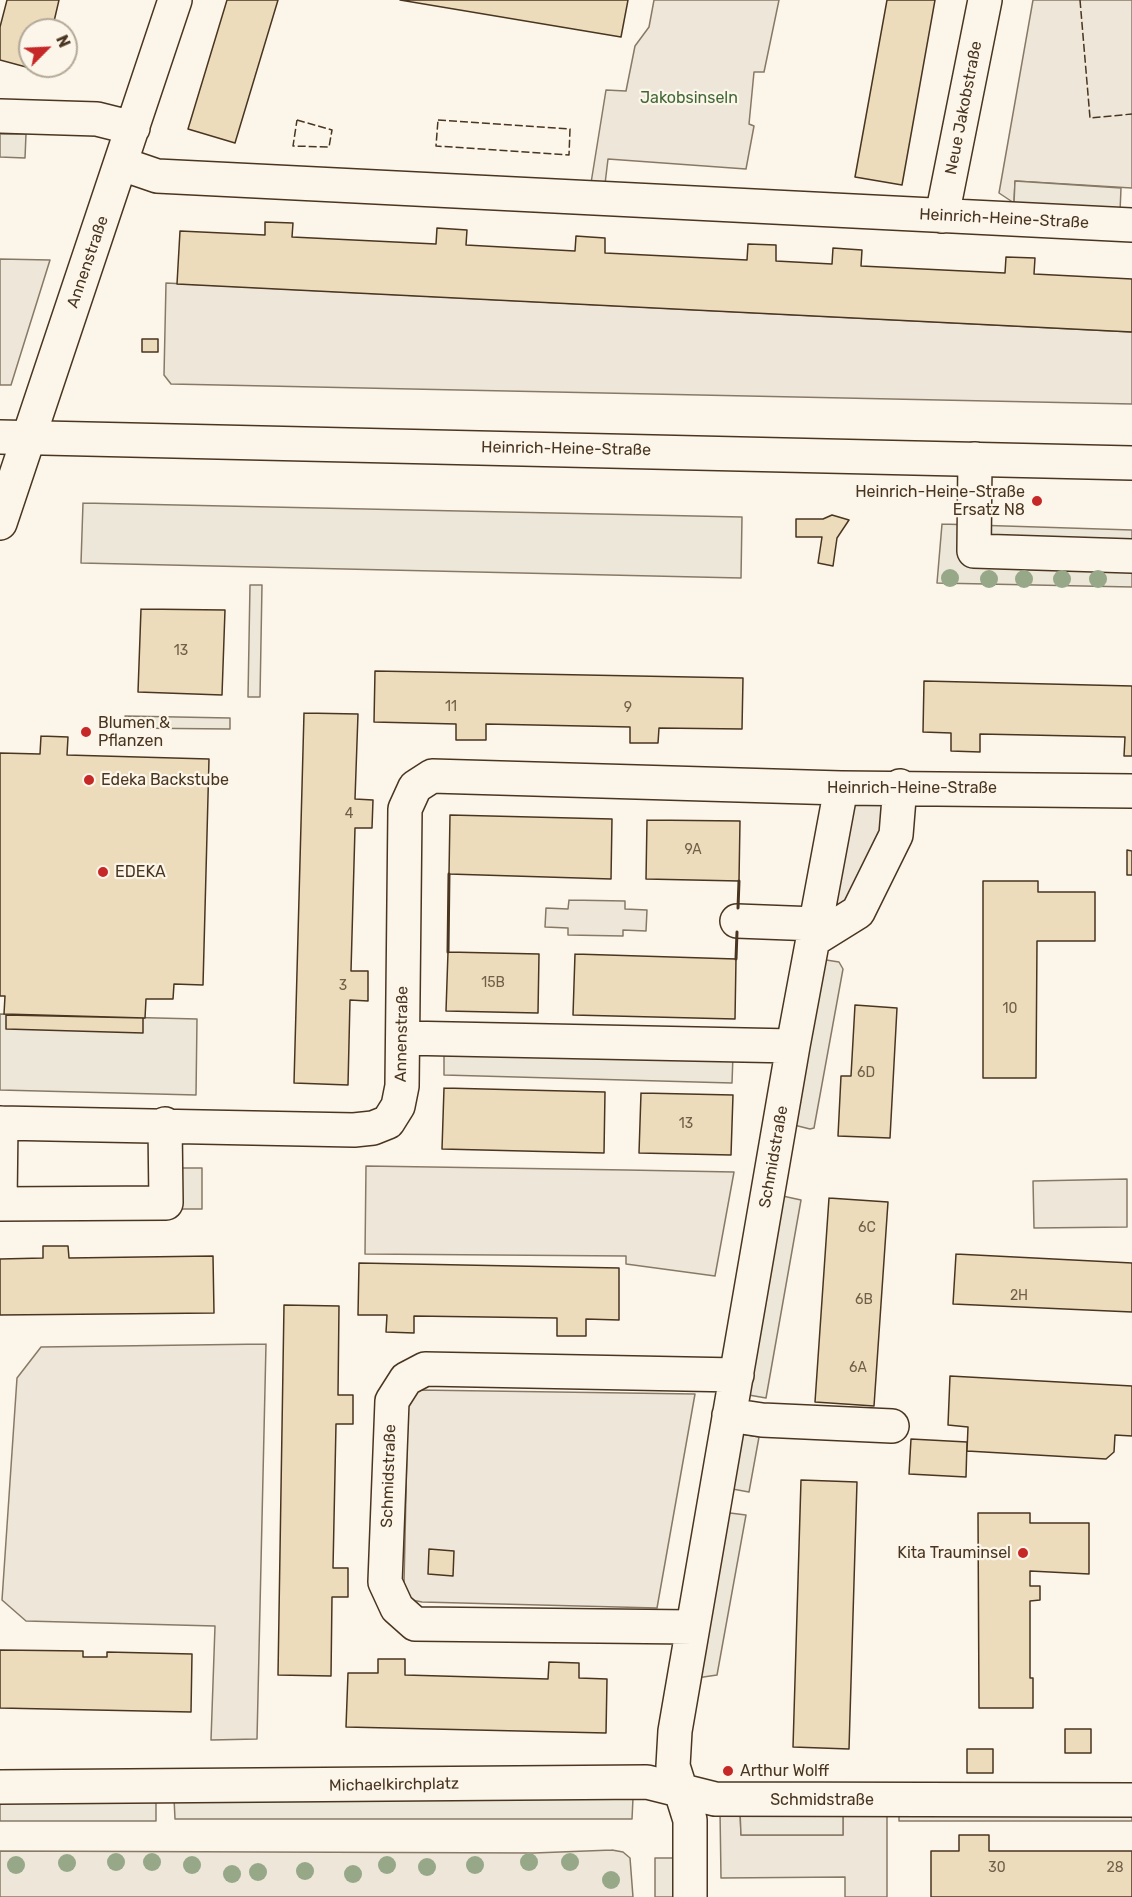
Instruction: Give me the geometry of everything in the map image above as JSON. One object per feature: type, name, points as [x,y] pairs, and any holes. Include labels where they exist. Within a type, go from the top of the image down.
[{"type":"street","name":"Annenstraße","points":[[0,523],[14,437],[122,164],[175,0]]},
{"type":"street","name":"Neue Jakobstraße","points":[[942,216],[985,0]]},
{"type":"street","points":[[0,116],[97,119],[134,128]]},
{"type":"street","name":"Heinrich-Heine-Straße","points":[[122,164],[158,176],[1132,225]]},
{"type":"street","name":"Heinrich-Heine-Straße","points":[[14,437],[1132,463]]},
{"type":"street","points":[[975,459],[974,551],[1132,556]]},
{"type":"street","name":"Annenstraße","points":[[165,1124],[166,1203],[0,1204],[0,1123],[165,1124],[354,1130],[374,1128],[388,1122],[398,1106],[402,1086],[405,809],[409,797],[423,779],[441,775]]},
{"type":"street","name":"Heinrich-Heine-Straße","points":[[441,775],[841,788],[900,786],[1132,791]]},
{"type":"street","points":[[737,921],[814,932],[858,912],[896,835],[900,786]]},
{"type":"street","name":"Schmidstraße","points":[[841,788],[793,1046],[675,1731],[673,1766],[678,1790],[715,1799],[1132,1800]]},
{"type":"street","points":[[403,1038],[793,1046]]},
{"type":"street","name":"Schmidstraße","points":[[692,1627],[415,1624],[397,1608],[385,1582],[392,1401],[406,1379],[425,1369],[736,1375]]},
{"type":"street","points":[[729,1415],[762,1420],[892,1426]]},
{"type":"street","name":"Michaelkirchplatz","points":[[0,1787],[647,1782],[678,1790]]},
{"type":"street","points":[[678,1790],[690,1820],[690,1897]]},
{"type":"green space","name":"Jakobsinseln","points":[[654,0],[779,0],[764,72],[754,72],[749,124],[754,126],[746,169],[608,159],[605,184],[591,183],[606,90],[626,91],[635,46],[649,27]]},
{"type":"green space","points":[[1033,0],[1132,0],[1132,188],[1015,181],[1014,203],[999,193]]},
{"type":"green space","points":[[0,259],[50,260],[11,385],[0,385]]},
{"type":"green space","points":[[166,283],[1132,332],[1132,404],[171,384],[164,375]]},
{"type":"green space","points":[[865,801],[884,805],[888,811],[853,902],[836,907],[833,904],[854,805]]},
{"type":"green space","points":[[569,900],[625,901],[625,909],[647,910],[646,931],[623,930],[623,936],[568,935],[568,928],[545,927],[546,908],[568,909]]},
{"type":"green space","points":[[366,1166],[734,1172],[715,1276],[626,1264],[626,1256],[365,1254]]},
{"type":"green space","points":[[1127,1179],[1127,1227],[1034,1228],[1033,1181]]},
{"type":"green space","points":[[266,1344],[257,1739],[211,1740],[215,1626],[26,1621],[2,1600],[17,1378],[41,1347]]},
{"type":"green space","points":[[418,1390],[695,1394],[657,1608],[412,1600],[404,1583],[408,1403]]},
{"type":"green space","points":[[720,1811],[740,1811],[741,1835],[843,1835],[843,1811],[887,1811],[887,1897],[845,1897],[845,1877],[721,1878]]},
{"type":"green space","points":[[612,1850],[623,1852],[630,1858],[633,1897],[0,1897],[0,1851],[534,1853]]},
{"type":"shaded area","points":[[0,134],[26,134],[25,158],[0,157]]},
{"type":"shaded area","points":[[1015,181],[1121,188],[1120,212],[1014,203]]},
{"type":"shaded area","points":[[83,503],[742,517],[741,578],[81,563]]},
{"type":"shaded area","points":[[942,524],[1132,530],[1132,587],[937,583]]},
{"type":"shaded area","points":[[250,585],[262,585],[260,697],[248,697]]},
{"type":"shaded area","points":[[125,716],[230,718],[230,729],[125,728]]},
{"type":"shaded area","points":[[820,959],[839,962],[843,969],[814,1128],[810,1129],[790,1124]]},
{"type":"shaded area","points":[[0,1014],[197,1019],[196,1095],[0,1090]]},
{"type":"shaded area","points":[[444,1051],[733,1055],[732,1083],[444,1075]]},
{"type":"shaded area","points":[[178,1168],[202,1168],[202,1209],[178,1209]]},
{"type":"shaded area","points":[[778,1195],[801,1200],[766,1398],[743,1394]]},
{"type":"shaded area","points":[[736,1433],[759,1437],[749,1492],[727,1488]]},
{"type":"shaded area","points":[[722,1512],[746,1515],[717,1675],[690,1679]]},
{"type":"shaded area","points":[[174,1798],[633,1798],[632,1819],[175,1819]]},
{"type":"shaded area","points":[[0,1799],[156,1799],[156,1821],[0,1821]]},
{"type":"shaded area","points":[[740,1811],[843,1811],[843,1835],[741,1835]]},
{"type":"shaded area","points":[[899,1811],[1132,1811],[1132,1821],[899,1821]]},
{"type":"shaded area","points":[[655,1858],[676,1858],[676,1897],[655,1897]]},
{"type":"building","points":[[7,0],[59,0],[55,18],[18,18],[18,65],[0,60],[0,27]]},
{"type":"building","points":[[227,0],[278,0],[235,143],[188,129]]},
{"type":"building","points":[[400,0],[628,0],[621,37]]},
{"type":"building","points":[[887,0],[935,0],[902,185],[855,177]]},
{"type":"building","points":[[265,222],[293,223],[292,237],[436,244],[437,228],[467,230],[466,245],[575,251],[576,236],[605,238],[605,253],[747,260],[748,244],[776,245],[776,261],[832,264],[833,248],[862,250],[861,266],[1005,273],[1006,257],[1035,258],[1034,274],[1132,279],[1132,332],[177,284],[180,231],[265,235]]},
{"type":"building","points":[[142,339],[158,339],[158,352],[142,352]]},
{"type":"building","points":[[832,515],[849,520],[837,538],[833,566],[818,563],[822,537],[796,537],[796,519],[823,519]]},
{"type":"building","points":[[141,609],[225,610],[222,695],[138,692]]},
{"type":"building","points":[[375,671],[743,678],[742,729],[659,728],[658,743],[630,743],[630,727],[486,724],[486,740],[456,740],[456,724],[374,722]]},
{"type":"building","points":[[924,681],[1132,686],[1132,756],[1124,756],[1125,737],[980,734],[980,752],[951,751],[951,733],[923,732]]},
{"type":"building","points":[[304,713],[358,714],[355,799],[373,800],[372,828],[355,828],[351,971],[368,971],[368,1001],[350,1000],[348,1085],[294,1083]]},
{"type":"building","name":"EDEKA","points":[[41,736],[68,737],[67,755],[209,759],[203,985],[174,984],[173,999],[146,999],[145,1018],[4,1014],[5,996],[0,996],[0,753],[40,754]]},
{"type":"building","points":[[450,815],[612,819],[611,879],[449,874]]},
{"type":"building","points":[[647,820],[740,821],[739,881],[646,879]]},
{"type":"building","points":[[1127,850],[1132,851],[1132,875],[1127,875]]},
{"type":"building","points":[[983,881],[1038,881],[1038,892],[1095,892],[1095,941],[1037,941],[1036,1078],[983,1078]]},
{"type":"building","points":[[448,952],[539,954],[538,1013],[446,1011]]},
{"type":"building","points":[[575,954],[736,959],[735,1019],[573,1015]]},
{"type":"building","points":[[855,1005],[897,1008],[890,1138],[838,1136],[841,1076],[851,1076]]},
{"type":"building","points":[[6,1015],[143,1018],[143,1033],[6,1029]]},
{"type":"building","points":[[444,1088],[605,1092],[604,1153],[442,1149]]},
{"type":"building","points":[[641,1093],[733,1095],[731,1155],[639,1153]]},
{"type":"building","points":[[829,1198],[888,1202],[874,1406],[815,1402]]},
{"type":"building","points":[[43,1246],[68,1246],[69,1258],[213,1256],[214,1313],[0,1315],[0,1259],[43,1258]]},
{"type":"building","points":[[956,1254],[1132,1263],[1132,1312],[953,1304]]},
{"type":"building","points":[[359,1263],[619,1268],[619,1320],[586,1319],[586,1336],[557,1336],[557,1318],[414,1316],[414,1333],[386,1332],[387,1315],[358,1315]]},
{"type":"building","points":[[284,1305],[339,1306],[338,1395],[353,1395],[353,1424],[336,1424],[333,1568],[348,1568],[348,1597],[332,1597],[331,1676],[278,1675]]},
{"type":"building","points":[[950,1376],[1132,1386],[1132,1436],[1115,1435],[1114,1452],[1106,1459],[967,1451],[968,1427],[948,1425]]},
{"type":"building","points":[[911,1439],[967,1442],[966,1477],[909,1474]]},
{"type":"building","points":[[801,1480],[857,1482],[849,1749],[793,1747]]},
{"type":"building","points":[[978,1513],[1030,1513],[1030,1523],[1089,1523],[1089,1574],[1030,1571],[1030,1586],[1040,1586],[1040,1600],[1030,1601],[1030,1678],[1033,1678],[1033,1708],[979,1708]]},
{"type":"building","points":[[429,1549],[454,1551],[453,1576],[428,1574]]},
{"type":"building","points":[[0,1650],[83,1651],[83,1657],[107,1657],[107,1652],[192,1654],[191,1712],[0,1708]]},
{"type":"building","points":[[378,1659],[405,1659],[405,1675],[548,1679],[549,1662],[579,1663],[579,1678],[607,1679],[606,1733],[346,1727],[348,1673],[378,1673]]},
{"type":"building","points":[[1065,1729],[1091,1729],[1091,1753],[1065,1753]]},
{"type":"building","points":[[967,1749],[993,1749],[993,1773],[967,1773]]},
{"type":"building","points":[[959,1835],[989,1835],[989,1851],[1132,1851],[1132,1897],[931,1897],[931,1851],[959,1851]]},
{"type":"fence","points":[[1080,0],[1090,118],[1132,114]]},
{"type":"fence","points":[[297,120],[332,130],[329,147],[293,146],[297,120]]},
{"type":"fence","points":[[438,120],[570,129],[569,155],[436,146],[438,120]]},
{"type":"wall","points":[[448,952],[449,874]]},
{"type":"wall","points":[[738,908],[739,881]]},
{"type":"wall","points":[[736,959],[737,932]]},
{"type":"place","name":"Heinrich-Heine-Straße Ersatz N8","points":[[1037,501]]},
{"type":"place","name":"Blumen & Pflanzen","points":[[86,732]]},
{"type":"place","name":"Edeka Backstube","points":[[89,780]]},
{"type":"place","name":"EDEKA","points":[[103,872]]},
{"type":"place","name":"Kita Trauminsel","points":[[1023,1553]]},
{"type":"place","name":"Arthur Wolff","points":[[728,1771]]}]
